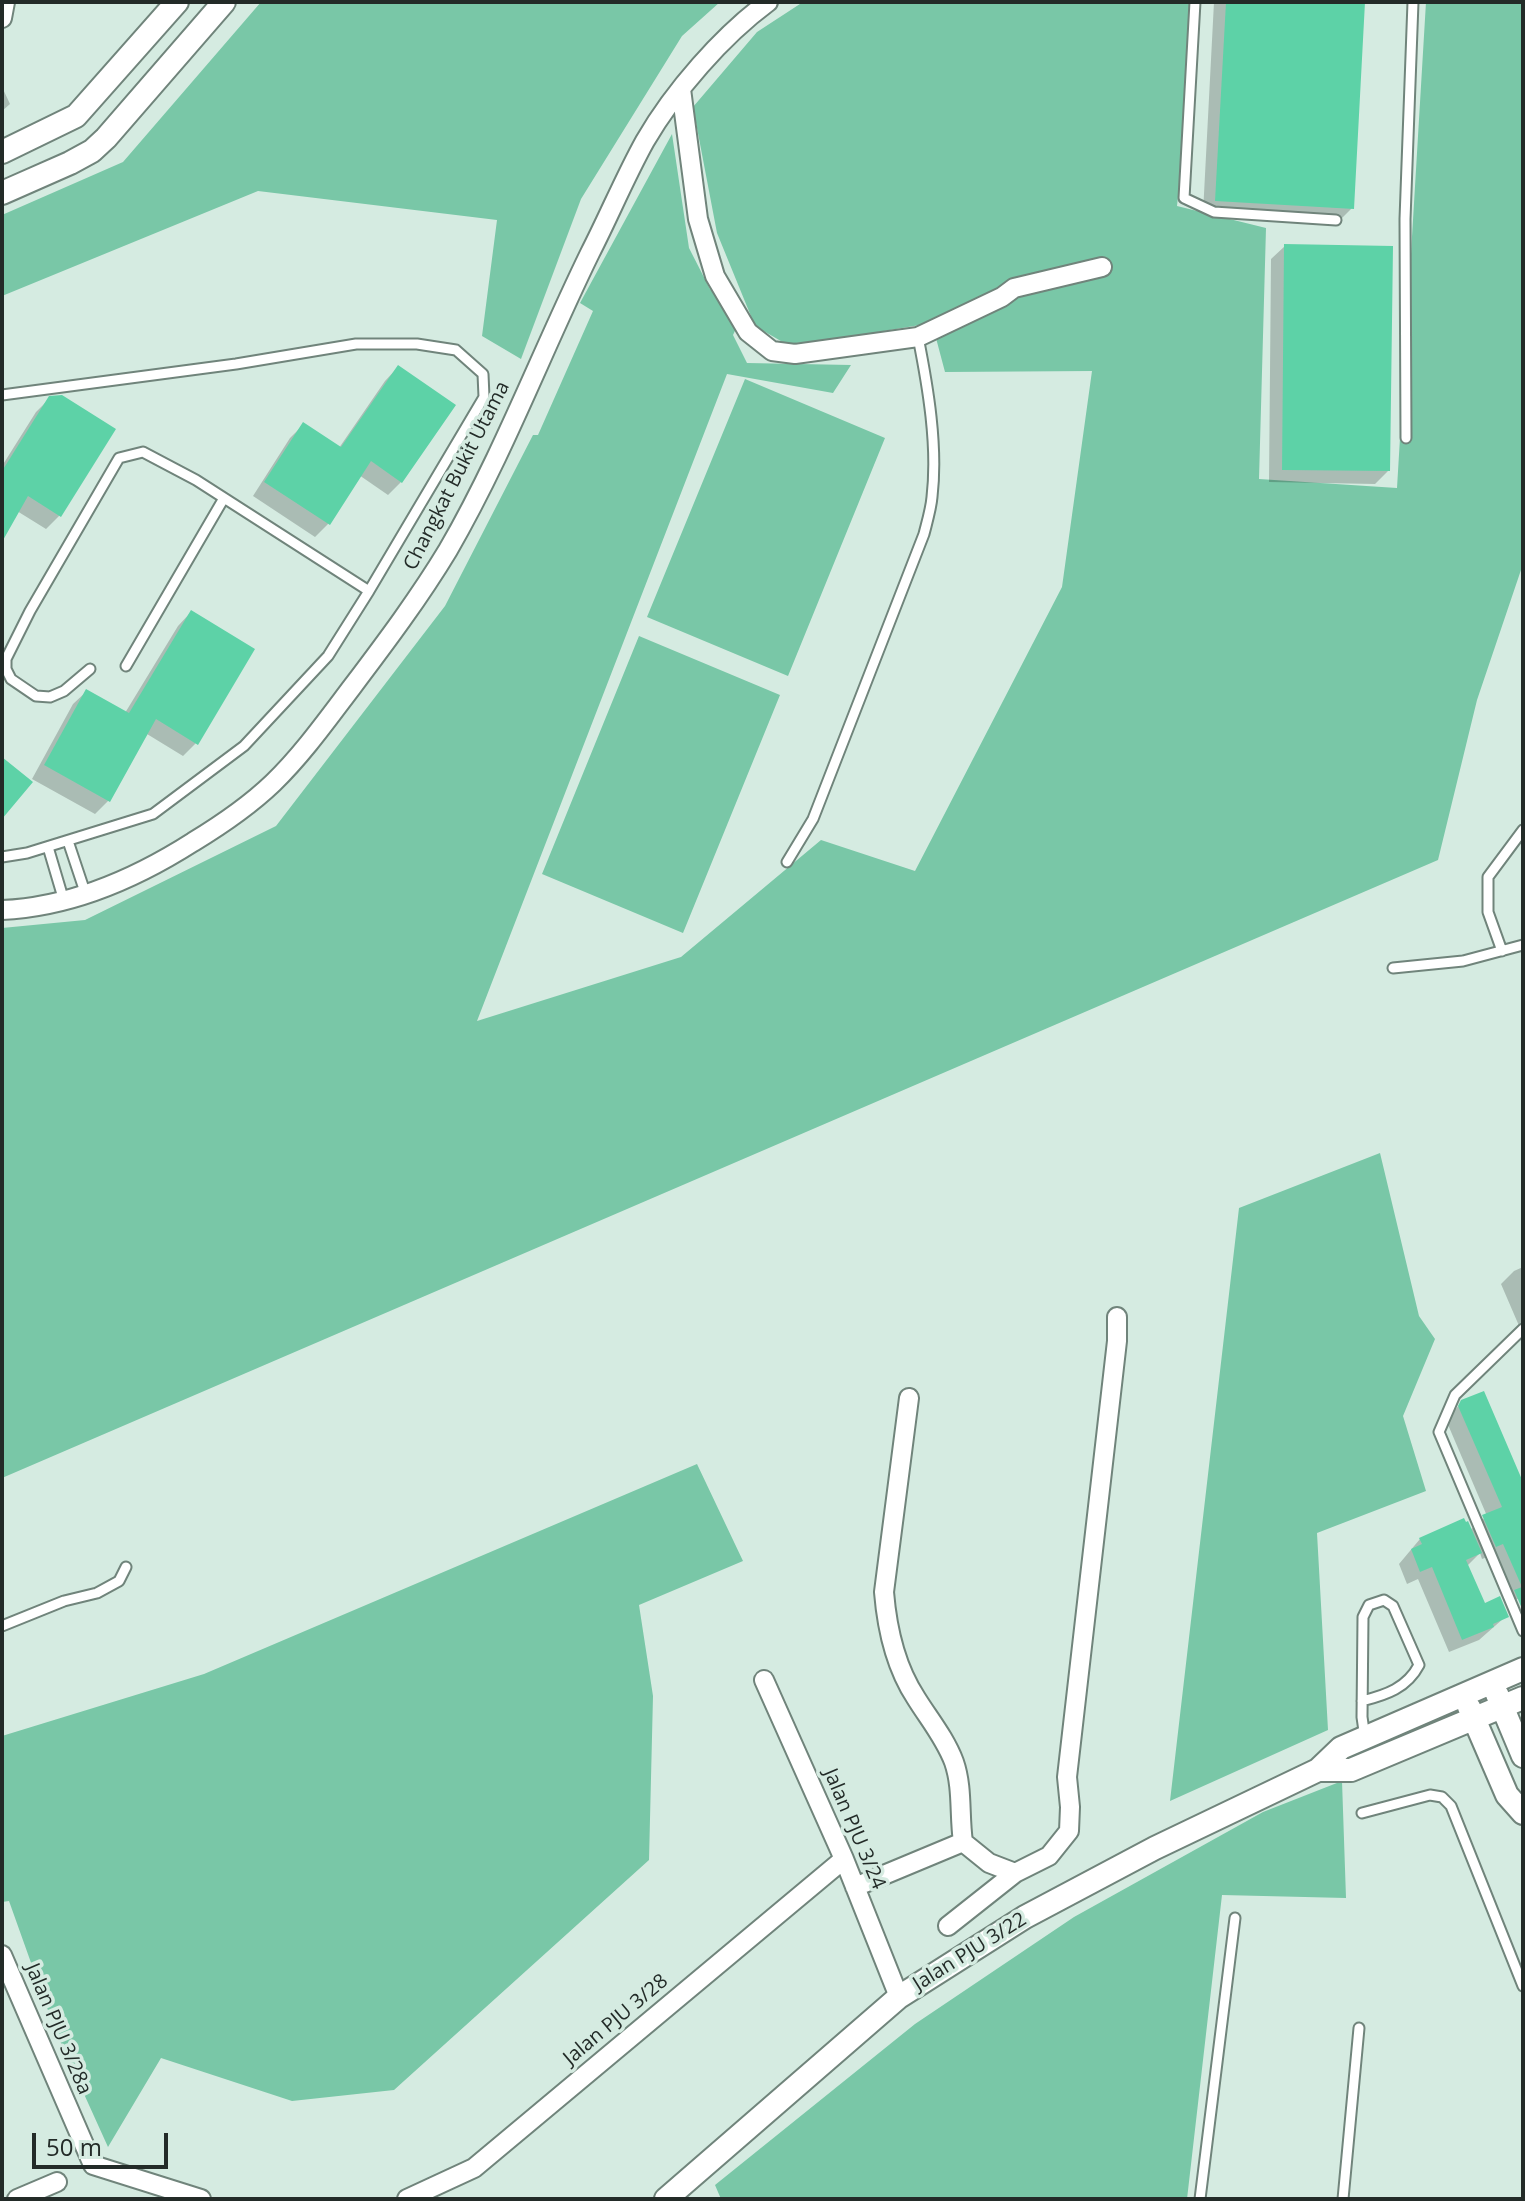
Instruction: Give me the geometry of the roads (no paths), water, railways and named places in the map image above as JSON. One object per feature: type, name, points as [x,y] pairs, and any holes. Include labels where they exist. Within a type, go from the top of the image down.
[{"type":"street","points":[[2,18],[5,2]]},
{"type":"street","points":[[2,193],[92,151],[224,2]]},
{"type":"street","name":"Changkat Bukit Utama","points":[[2,910],[30,909],[86,895],[129,878],[178,852],[225,823],[273,783],[315,735],[411,610],[449,547],[646,140],[681,89],[742,21],[768,2]]},
{"type":"street","points":[[2,152],[76,116],[172,4]]},
{"type":"street","points":[[681,89],[698,219],[715,276],[748,332],[772,351],[795,354],[918,337],[1002,297],[1014,288],[1102,267]]},
{"type":"street","points":[[948,1926],[1015,1873],[1049,1856],[1069,1831],[1067,1777],[1117,1341],[1117,1317]]},
{"type":"street","points":[[909,1398],[884,1592],[887,1620],[898,1664],[915,1697],[939,1730],[954,1762],[960,1790],[959,1818],[963,1842],[989,1863],[1015,1873]]},
{"type":"street","name":"Jalan PJU 3/22","points":[[666,2199],[899,1997],[1025,1917],[1155,1848],[1318,1770],[1341,1748],[1523,1669]]},
{"type":"street","name":"Jalan PJU 3/24","points":[[764,1680],[844,1859],[899,1997]]},
{"type":"street","points":[[1492,1682],[1513,1703],[1523,1756]]},
{"type":"street","points":[[1463,1695],[1507,1795],[1523,1813]]},
{"type":"street","name":"Jalan PJU 3/22","points":[[1318,1770],[1351,1770],[1513,1703]]},
{"type":"street","points":[[855,1887],[963,1842]]},
{"type":"street","name":"Jalan PJU 3/28","points":[[407,2199],[474,2168],[844,1859]]},
{"type":"street","name":"Jalan PJU 3/28a","points":[[2,1955],[93,2165],[201,2199]]},
{"type":"street","points":[[17,2199],[57,2182]]},
{"type":"lane","points":[[1195,2],[1184,198],[1214,212],[1336,220]]},
{"type":"lane","points":[[1406,438],[1405,219],[1413,2]]},
{"type":"lane","points":[[787,862],[813,819],[924,534],[932,497],[932,438],[927,384],[918,337]]},
{"type":"lane","points":[[2,395],[236,364],[356,344],[417,344],[456,350],[483,374],[484,397],[328,656],[244,746],[153,814],[48,847],[2,857]]},
{"type":"lane","points":[[90,669],[64,691],[50,697],[36,696],[11,679],[6,669],[6,659],[30,611],[119,458],[143,452],[224,498],[369,591]]},
{"type":"lane","points":[[126,666],[224,498]]},
{"type":"lane","points":[[1502,951],[1488,912],[1488,877],[1523,830]]},
{"type":"lane","points":[[68,841],[86,895]]},
{"type":"lane","points":[[48,847],[64,901]]},
{"type":"lane","points":[[1393,968],[1463,961],[1523,945]]},
{"type":"lane","points":[[1523,1329],[1455,1395],[1439,1432],[1523,1631]]},
{"type":"lane","points":[[2,1626],[64,1601],[97,1593],[119,1581],[126,1567]]},
{"type":"lane","points":[[1362,1701],[1398,1689],[1412,1678],[1419,1665],[1393,1606],[1384,1600],[1369,1605],[1363,1617],[1362,1701],[1365,1738]]},
{"type":"lane","points":[[1362,1813],[1430,1795],[1442,1797],[1451,1806],[1523,1986]]},
{"type":"lane","points":[[1200,2199],[1235,1918]]},
{"type":"lane","points":[[1343,2199],[1359,2028]]}]
